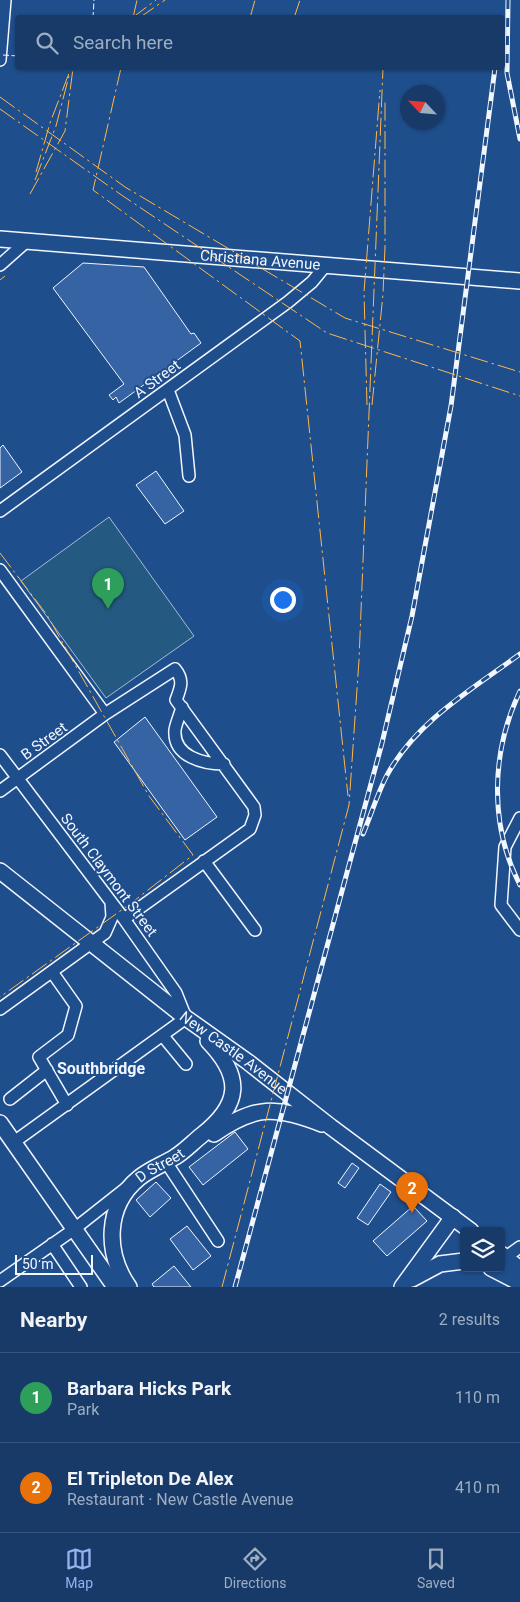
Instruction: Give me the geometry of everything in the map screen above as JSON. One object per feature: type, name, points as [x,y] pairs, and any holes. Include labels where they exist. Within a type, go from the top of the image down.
[{"type":"main road","name":"Christiana Avenue","points":[[0,238],[520,281]]},
{"type":"main road","name":"New Castle Avenue","points":[[0,871],[186,1018],[280,1085],[330,1127],[466,1227]]},
{"type":"main road","name":"D Street","points":[[140,1177],[171,1159],[218,1122],[226,1112],[234,1093],[231,1073],[227,1063],[186,1018]]},
{"type":"main road","points":[[171,1159],[252,1112],[282,1110],[330,1127]]},
{"type":"main road","points":[[0,1123],[73,1230],[124,1286]]},
{"type":"main road","points":[[124,1286],[112,1255],[112,1230],[124,1197],[140,1177]]},
{"type":"main road","points":[[403,1287],[453,1217]]},
{"type":"main road","points":[[505,1258],[520,1269]]},
{"type":"main road","points":[[403,1287],[430,1268],[451,1261],[460,1261]]},
{"type":"main road","points":[[499,1272],[520,1283]]},
{"type":"street","points":[[0,60],[5,0]]},
{"type":"street","points":[[0,265],[26,241]]},
{"type":"street","name":"A Street","points":[[0,511],[294,298],[312,282],[326,265]]},
{"type":"street","points":[[168,390],[185,435],[189,476]]},
{"type":"street","points":[[0,570],[106,714]]},
{"type":"street","name":"B Street","points":[[0,791],[106,714],[175,669],[181,676],[181,686],[176,700],[182,707]]},
{"type":"street","points":[[124,919],[250,829],[255,815],[254,807],[182,707]]},
{"type":"street","points":[[182,707],[175,732],[178,742],[187,755],[197,761],[224,764]]},
{"type":"street","name":"South Claymont Street","points":[[0,755],[112,902],[176,993],[186,1018]]},
{"type":"street","points":[[520,818],[505,847],[501,905],[520,930]]},
{"type":"street","points":[[204,862],[255,930]]},
{"type":"street","points":[[0,1009],[108,929],[112,917],[112,902]]},
{"type":"street","points":[[52,972],[76,1006],[68,1035],[39,1057],[67,1105]]},
{"type":"street","points":[[14,1142],[186,1018]]},
{"type":"street","points":[[163,1036],[186,1064]]},
{"type":"street","points":[[10,1099],[47,1070]]},
{"type":"street","points":[[171,1159],[218,1240]]},
{"type":"street","name":"D Street","points":[[0,1281],[73,1230],[140,1177]]},
{"type":"street","points":[[52,1244],[81,1287]]},
{"type":"street","points":[[505,1255],[520,1247]]},
{"type":"shaded area","points":[[109,517],[194,636],[106,698],[21,581]]},
{"type":"building","points":[[83,263],[144,267],[191,334],[194,333],[201,343],[119,403],[116,397],[113,400],[109,395],[124,384],[53,288]]},
{"type":"building","points":[[3,445],[22,472],[0,488],[0,448]]},
{"type":"building","points":[[156,471],[184,511],[165,524],[136,485]]},
{"type":"building","points":[[145,717],[217,817],[185,840],[114,742]]},
{"type":"building","points":[[235,1132],[248,1149],[203,1185],[189,1167]]},
{"type":"building","points":[[352,1163],[359,1168],[345,1188],[338,1183]]},
{"type":"building","points":[[156,1182],[171,1198],[150,1217],[136,1200]]},
{"type":"building","points":[[380,1184],[391,1192],[368,1225],[357,1218]]},
{"type":"building","points":[[413,1206],[427,1221],[387,1256],[373,1241]]},
{"type":"building","points":[[187,1226],[211,1256],[193,1270],[170,1239]]},
{"type":"building","points":[[174,1266],[191,1287],[154,1287],[152,1284]]},
{"type":"railway","points":[[508,0],[507,73],[520,139]]},
{"type":"railway","points":[[235,1287],[382,743],[412,616],[451,406],[495,70]]},
{"type":"railway","points":[[363,834],[386,777],[398,757],[412,740],[446,708],[520,654]]},
{"type":"railway","points":[[520,691],[510,714],[503,739],[499,763],[498,788],[503,838],[510,862],[520,885]]},
{"type":"fence","points":[[93,15],[94,0]]},
{"type":"fence","points":[[3,55],[15,56]]},
{"type":"power","points":[[134,15],[137,0]]},
{"type":"power","points":[[136,15],[156,0]]},
{"type":"power","points":[[143,15],[165,0]]},
{"type":"power","points":[[251,15],[255,0]]},
{"type":"power","points":[[295,15],[300,0]]},
{"type":"power","points":[[36,172],[50,123],[70,70]]},
{"type":"power","points":[[30,194],[65,131],[73,70]]},
{"type":"power","points":[[121,70],[93,190],[300,341],[348,796]]},
{"type":"power","points":[[222,1287],[349,805],[359,660],[383,70]]},
{"type":"power","points":[[35,180],[56,126],[69,76]]},
{"type":"power","points":[[367,405],[364,292],[380,90]]},
{"type":"power","points":[[0,97],[125,187],[345,318],[520,372]]},
{"type":"power","points":[[372,405],[383,294],[385,247],[385,100]]},
{"type":"power","points":[[0,109],[120,194],[327,333],[520,396]]},
{"type":"power","points":[[0,280],[5,276]]},
{"type":"power","points":[[0,553],[47,615],[149,796],[193,855],[130,904],[0,997]]},
{"type":"place","name":"Barbara Hicks Park","points":[[108,609]]},
{"type":"place","name":"El Tripleton De Alex","points":[[412,1213]]},
{"type":"district","name":"Southbridge","points":[[101,1068]]}]
